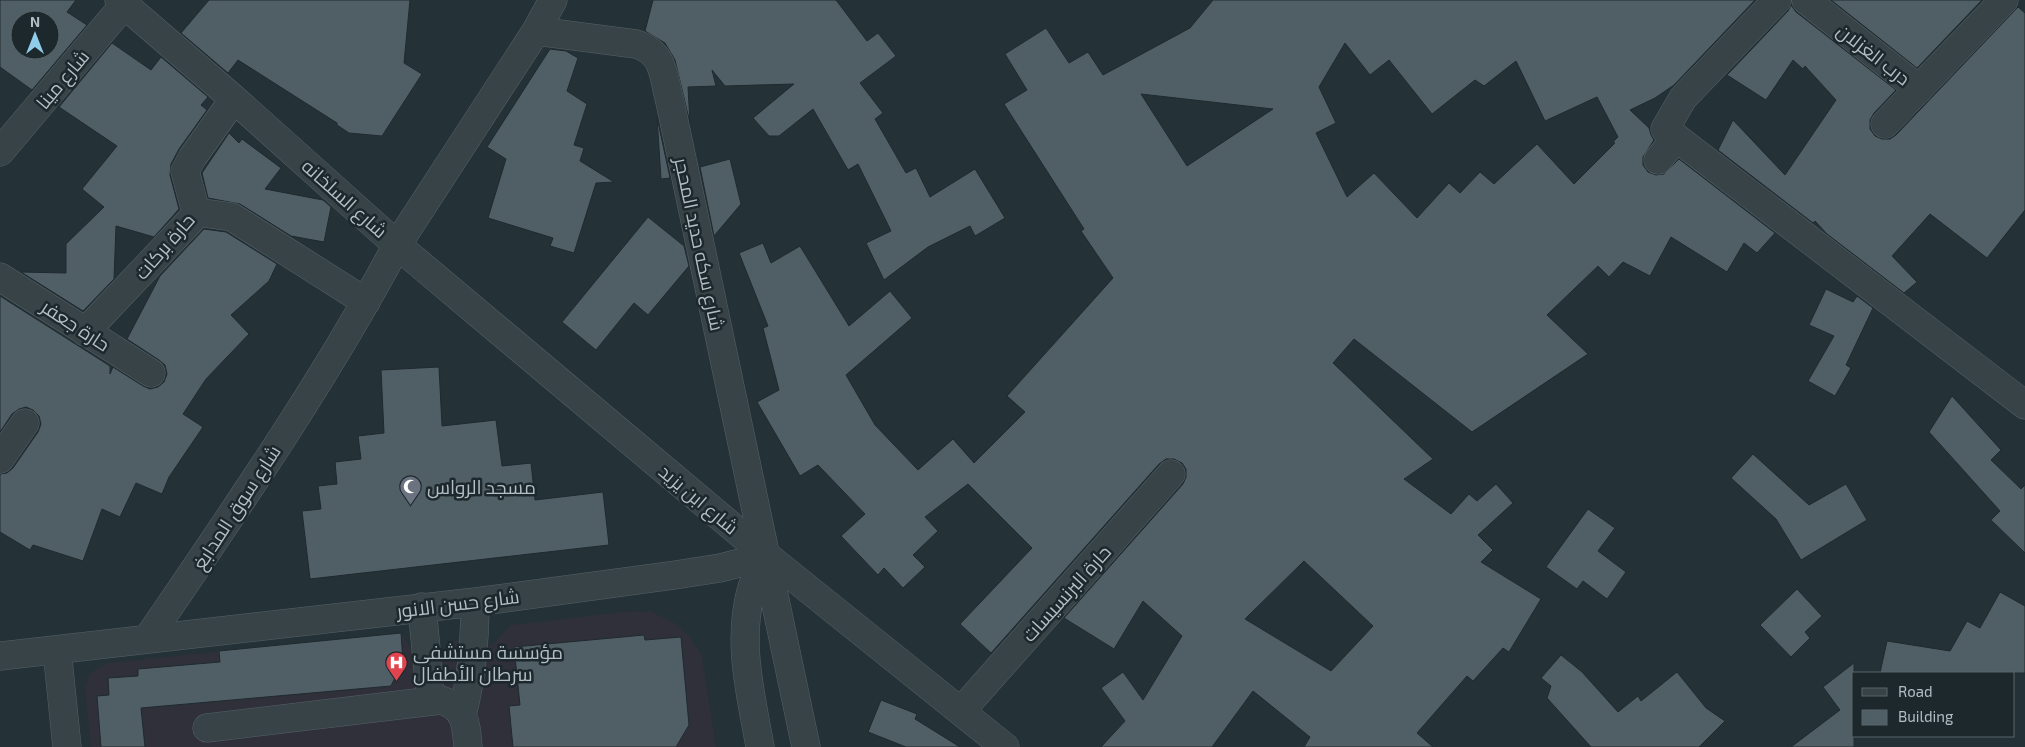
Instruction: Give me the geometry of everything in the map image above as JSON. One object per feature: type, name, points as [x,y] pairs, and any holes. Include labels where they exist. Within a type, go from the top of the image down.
[{"type":"street","name":"شارع السلخانه","points":[[121,2],[234,99],[397,245],[536,31],[553,0]]},
{"type":"street","points":[[1777,0],[1683,98],[1665,129],[2025,405]]},
{"type":"street","name":"درب الغزلان","points":[[1806,0],[1918,89]]},
{"type":"street","points":[[1885,124],[2004,0]]},
{"type":"street","name":"شارع مينا","points":[[0,152],[121,2]]},
{"type":"street","name":"شارع سكه حديد المحجر","points":[[536,31],[636,44],[648,48],[658,59],[670,102],[806,747]]},
{"type":"street","name":"حارة بركات","points":[[86,332],[191,220],[196,212],[185,172],[192,158],[234,99]]},
{"type":"street","points":[[1658,160],[1676,138]]},
{"type":"street","points":[[196,212],[232,217],[366,302]]},
{"type":"street","name":"شارع سوق المدابغ","points":[[148,638],[250,488],[366,302],[397,245]]},
{"type":"street","name":"شارع ابن يزيد","points":[[397,245],[766,556],[1006,747]]},
{"type":"street","name":"حارة جعفر","points":[[0,277],[151,373]]},
{"type":"street","points":[[0,459],[26,423]]},
{"type":"street","name":"حارة البرنسيسات","points":[[961,711],[1171,474]]},
{"type":"street","points":[[760,747],[746,670],[744,644],[746,618],[752,590],[766,556]]},
{"type":"street","name":"شارع حسن الانور","points":[[148,638],[475,602],[720,568],[766,556]]},
{"type":"street","points":[[462,715],[472,670],[475,602]]},
{"type":"street","points":[[422,607],[431,701]]},
{"type":"street","points":[[0,656],[148,638]]},
{"type":"street","points":[[57,650],[67,747]]},
{"type":"street","points":[[207,728],[441,700],[457,708],[462,715],[466,725],[468,747]]},
{"type":"shaded area","name":"مؤسسة مستشفى سرطان الأطفال","points":[[631,611],[652,612],[673,622],[690,637],[702,656],[716,747],[91,747],[85,687],[89,676],[96,669],[108,663],[401,633],[413,652],[451,649],[451,643],[458,640],[466,647],[492,645],[511,625]]},
{"type":"building","points":[[0,0],[76,0],[67,12],[87,25],[60,57],[60,10],[10,10],[10,60],[57,60],[32,90],[0,67]]},
{"type":"building","points":[[209,0],[410,0],[404,63],[422,74],[382,136],[349,133],[337,125],[337,123],[238,60],[228,73],[181,33]]},
{"type":"building","points":[[653,0],[836,0],[867,41],[878,33],[896,56],[860,83],[883,113],[875,119],[906,173],[916,168],[930,197],[975,169],[1005,218],[975,236],[970,226],[928,247],[884,280],[866,243],[891,231],[858,164],[848,170],[813,109],[779,136],[769,136],[753,118],[794,84],[725,86],[712,70],[716,86],[688,87],[690,123],[675,60],[665,43],[645,31]]},
{"type":"building","points":[[1213,0],[1755,0],[1674,85],[1655,98],[1630,110],[1649,128],[1654,140],[1643,157],[1643,165],[1648,172],[1656,175],[1664,174],[1679,159],[1775,233],[1757,253],[1744,243],[1727,272],[1671,237],[1650,276],[1623,262],[1609,277],[1598,266],[1547,315],[1588,354],[1472,432],[1354,339],[1333,363],[1433,459],[1404,479],[1451,514],[1469,494],[1477,501],[1496,484],[1513,503],[1478,535],[1493,550],[1481,562],[1541,599],[1509,652],[1503,648],[1473,681],[1467,676],[1417,733],[1433,747],[1304,747],[1310,737],[1253,691],[1212,747],[1101,747],[1125,721],[1101,688],[1123,672],[1143,700],[1182,636],[1143,601],[1114,649],[1064,618],[1183,484],[1186,477],[1186,469],[1182,463],[1174,459],[1166,459],[1159,464],[991,653],[960,624],[1032,548],[968,484],[925,517],[938,531],[913,555],[925,567],[903,588],[884,568],[878,575],[841,536],[865,514],[818,465],[800,476],[757,402],[779,390],[763,328],[768,326],[739,253],[763,243],[771,263],[800,246],[849,326],[890,291],[912,318],[846,375],[875,425],[918,470],[953,439],[974,463],[1025,412],[1007,396],[1113,278],[1081,231],[1084,229],[1004,104],[1027,90],[1005,54],[1046,28],[1069,63],[1088,52],[1103,75],[1190,28]],"holes":[[[1345,43],[1370,75],[1389,60],[1432,114],[1475,80],[1484,86],[1516,61],[1545,121],[1597,97],[1618,137],[1613,142],[1615,143],[1574,184],[1537,144],[1494,184],[1480,172],[1460,193],[1449,183],[1417,218],[1374,173],[1347,197],[1316,133],[1336,123],[1319,87]],[[1141,94],[1273,109],[1187,166]],[[1304,561],[1373,626],[1331,671],[1245,619]]]},
{"type":"building","points":[[1831,0],[1982,0],[1917,68]]},
{"type":"building","points":[[1791,5],[1796,12],[1896,90],[1874,113],[1870,120],[1870,129],[1875,136],[1882,139],[1890,139],[1896,135],[2018,7],[2025,13],[2025,210],[1987,258],[1930,214],[1892,256],[1917,282],[1904,293],[1827,234],[1815,221],[1813,223],[1718,150],[1733,120],[1785,175],[1836,100],[1805,66],[1803,69],[1793,60],[1766,100],[1727,75],[1788,11]]},
{"type":"building","points":[[112,43],[151,70],[161,57],[208,97],[201,105],[207,110],[179,149],[171,164],[170,175],[179,209],[154,237],[116,226],[114,279],[83,311],[21,272],[66,273],[66,244],[104,207],[82,189],[117,146],[59,107]]},
{"type":"building","points":[[550,49],[566,51],[578,58],[567,91],[587,104],[574,145],[584,148],[580,161],[614,182],[596,183],[574,253],[550,246],[553,238],[488,218],[506,159],[487,147]]},
{"type":"building","points":[[657,117],[670,178],[661,179]]},
{"type":"building","points":[[229,133],[239,143],[242,139],[281,168],[265,189],[323,200],[331,207],[324,242],[291,236],[240,204],[208,198],[202,173]]},
{"type":"building","points":[[730,159],[741,204],[714,236],[700,167]]},
{"type":"building","points":[[648,217],[684,246],[689,266],[648,315],[634,303],[596,350],[562,322]]},
{"type":"building","points":[[204,229],[226,232],[277,264],[269,281],[231,315],[249,334],[206,379],[183,414],[203,427],[169,477],[162,494],[136,483],[120,517],[102,509],[83,561],[33,545],[30,550],[0,532],[0,474],[7,473],[13,468],[38,432],[41,424],[39,416],[33,410],[26,407],[12,414],[0,432],[0,296],[110,366],[110,374],[113,367],[143,386],[150,389],[158,387],[164,382],[167,374],[165,365],[127,339],[160,276]]},
{"type":"building","points":[[1826,289],[1853,302],[1857,296],[1873,308],[1846,365],[1851,368],[1835,396],[1808,381],[1834,336],[1809,325]]},
{"type":"building","points":[[439,367],[442,426],[496,420],[502,466],[531,463],[535,500],[603,492],[609,545],[310,579],[302,511],[321,509],[318,486],[337,484],[335,462],[361,459],[358,436],[384,433],[381,370]]},
{"type":"building","points":[[1952,396],[2001,450],[1991,460],[2021,489],[2025,485],[2025,553],[1991,520],[2000,511],[1929,432]]},
{"type":"building","points":[[1753,454],[1809,505],[1846,484],[1867,520],[1801,560],[1776,519],[1731,478]]},
{"type":"building","points":[[1588,509],[1615,528],[1598,551],[1626,572],[1607,599],[1583,581],[1577,589],[1546,567]]},
{"type":"building","points":[[1797,589],[1822,616],[1805,632],[1810,638],[1791,657],[1760,625]]},
{"type":"building","points":[[2000,592],[2025,606],[2025,673],[1880,672],[1887,641],[1950,651],[1967,621],[1980,628]]},
{"type":"building","points":[[401,633],[403,661],[391,686],[141,708],[145,747],[101,747],[97,696],[109,695],[108,678],[138,676],[138,669],[220,662],[219,651]]},
{"type":"building","points":[[644,635],[645,640],[681,637],[689,725],[676,747],[513,747],[509,706],[520,705],[514,647]]},
{"type":"building","points":[[1561,655],[1582,672],[1618,712],[1638,696],[1641,701],[1677,672],[1706,708],[1725,721],[1699,747],[1591,747],[1547,698],[1551,686],[1541,678]]},
{"type":"building","points":[[1854,663],[1854,672],[1852,672],[1852,737],[1854,737],[1854,747],[1791,747],[1840,710],[1823,687]]},
{"type":"building","points":[[881,700],[917,714],[915,719],[960,747],[906,747],[868,732]]},
{"type":"place","name":"مسجد الرواس","points":[[411,505]]},
{"type":"place","name":"مؤسسة مستشفى سرطان الأطفال","points":[[397,681]]}]
